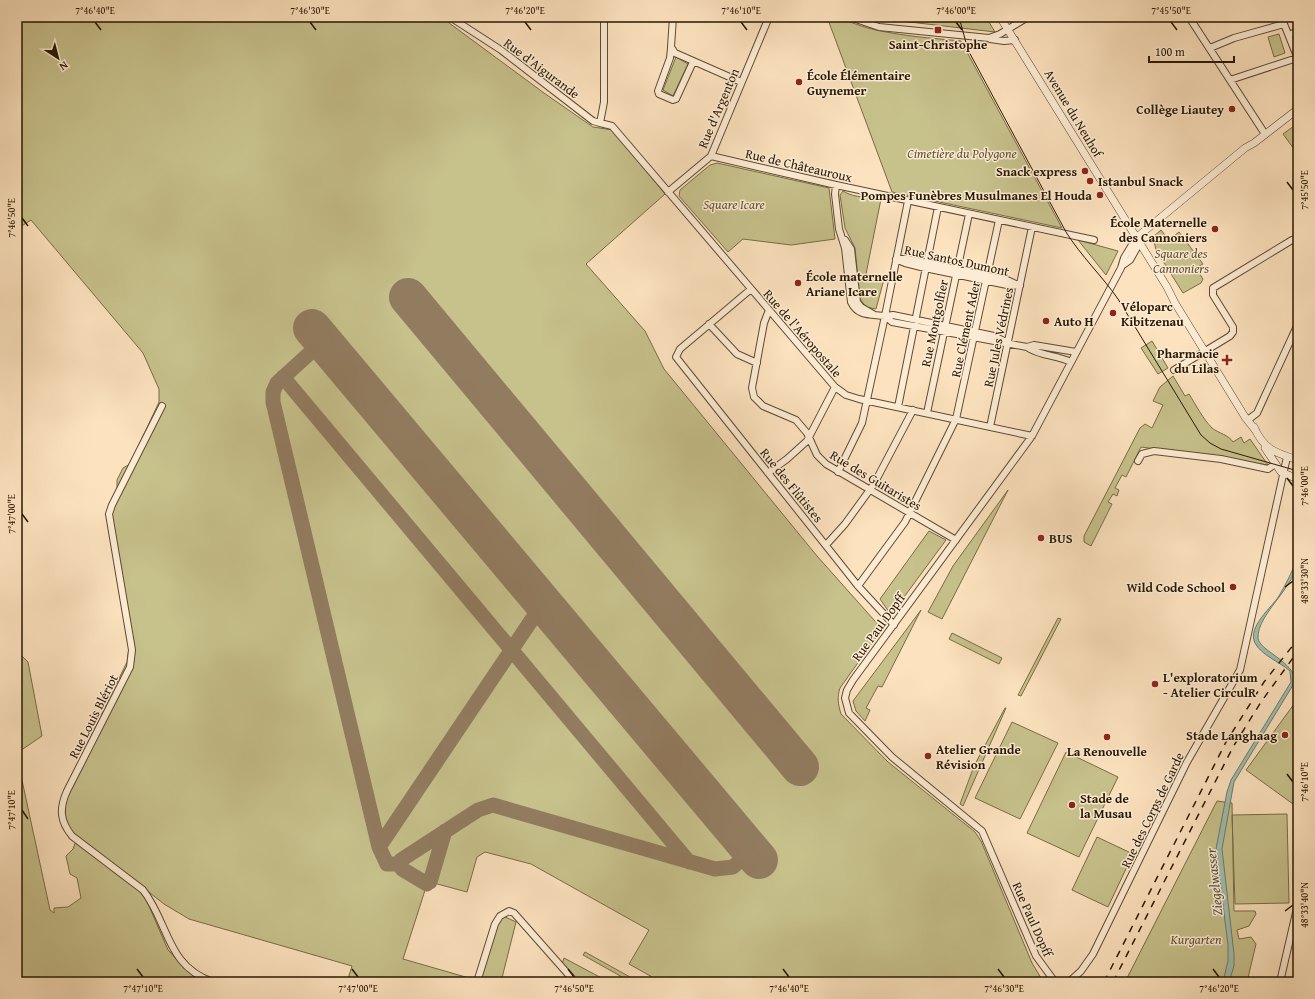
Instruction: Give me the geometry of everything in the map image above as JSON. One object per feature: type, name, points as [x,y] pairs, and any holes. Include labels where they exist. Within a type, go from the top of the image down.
[{"type":"street","name":"Rue d'Aigurande","points":[[450,17],[501,50],[592,121],[612,126],[668,192]]},
{"type":"street","points":[[600,123],[604,102],[604,17]]},
{"type":"street","points":[[673,17],[670,58],[658,91],[660,94],[673,100],[676,99],[694,62]]},
{"type":"street","name":"Rue d'Argenton","points":[[668,192],[711,156],[769,17]]},
{"type":"street","points":[[850,17],[879,27],[988,38],[999,41],[1015,40]]},
{"type":"street","name":"Avenue du Neuhof","points":[[1000,17],[1168,287],[1175,303],[1238,406],[1256,431]]},
{"type":"street","points":[[988,38],[1008,30],[1028,17]]},
{"type":"street","points":[[1189,17],[1265,134]]},
{"type":"street","points":[[1210,48],[1228,40],[1284,24],[1298,59],[1230,80]]},
{"type":"street","points":[[1289,35],[1298,32]]},
{"type":"street","points":[[671,47],[678,55],[741,82]]},
{"type":"street","points":[[1138,241],[1245,148],[1254,143],[1295,111],[1298,119]]},
{"type":"street","name":"Rue de Châteauroux","points":[[711,156],[908,201],[1094,240]]},
{"type":"street","points":[[836,185],[835,194],[839,229],[851,249],[857,302],[861,307],[873,314],[885,316],[892,322],[914,322],[975,335],[996,343],[1008,343],[1027,347],[1033,351],[1061,357],[1071,362]]},
{"type":"street","name":"Rue de l'Aéropostale","points":[[668,192],[834,387],[846,395],[866,400],[1032,436]]},
{"type":"street","points":[[838,472],[860,427],[885,316],[908,201]]},
{"type":"street","points":[[898,407],[938,207]]},
{"type":"street","name":"Rue Montgolfier","points":[[927,413],[969,214]]},
{"type":"street","name":"Rue Clément Ader","points":[[858,586],[896,536],[909,514],[956,419],[999,220]]},
{"type":"street","name":"Rue Jules Védrines","points":[[990,427],[1032,227]]},
{"type":"street","points":[[1174,370],[1230,336],[1233,332],[1233,327],[1213,295],[1213,288],[1292,240],[1298,239]]},
{"type":"street","name":"Rue Paul Dopff","points":[[1055,982],[1036,956],[982,831],[892,757],[849,713],[846,706],[847,690],[1032,436],[1123,264],[1124,258],[1138,241]]},
{"type":"street","name":"Rue Santos Dumont","points":[[896,259],[908,259],[926,266],[986,278],[1008,280],[1020,286]]},
{"type":"street","points":[[751,289],[709,324],[737,354],[757,363]]},
{"type":"street","name":"Rue des Guitaristes","points":[[769,310],[764,323],[752,388],[756,400],[764,406],[793,418],[801,425],[820,459],[838,472],[956,540]]},
{"type":"street","name":"Rue des Flûtistes","points":[[709,324],[680,349],[676,356],[679,362],[858,586],[894,625]]},
{"type":"street","points":[[1249,419],[1257,413],[1298,324]]},
{"type":"street","points":[[1027,347],[1034,345],[1076,352]]},
{"type":"street","points":[[768,473],[792,455],[809,438],[834,387]]},
{"type":"street","name":"Rue Louis Blériot","points":[[162,406],[112,505],[109,514],[132,650],[130,667],[67,791],[62,803],[62,819],[72,836],[143,890],[152,901],[169,942],[178,957],[191,970],[214,982]]},
{"type":"street","name":"Avenue du Neuhof","points":[[1238,406],[1249,419],[1275,464],[1283,474]]},
{"type":"street","points":[[826,545],[845,524],[870,491],[914,410]]},
{"type":"street","name":"Avenue du Neuhof","points":[[1264,444],[1276,453],[1298,460]]},
{"type":"street","points":[[1138,461],[1142,454],[1154,451],[1221,459],[1268,469],[1275,464]]},
{"type":"street","name":"Rue des Corps de Garde","points":[[1069,982],[1082,971],[1093,954],[1187,762],[1240,670],[1287,457]]},
{"type":"street","points":[[1283,474],[1298,479]]},
{"type":"street","points":[[1280,982],[1296,922],[1298,904]]},
{"type":"street","points":[[477,982],[492,932],[500,916],[506,912],[514,913],[575,982]]},
{"type":"green space","points":[[17,17],[441,17],[593,127],[613,130],[665,194],[586,264],[645,331],[664,369],[817,556],[882,629],[840,688],[838,701],[841,714],[888,762],[975,832],[981,841],[1032,963],[1041,978],[1039,982],[661,982],[629,964],[649,930],[531,864],[485,852],[477,857],[467,892],[430,882],[427,884],[403,959],[476,980],[499,914],[516,922],[501,982],[347,982],[352,966],[189,919],[164,904],[140,885],[168,950],[191,974],[209,982],[17,982],[17,757],[50,910],[54,913],[54,908],[68,907],[81,898],[77,878],[70,874],[66,856],[73,849],[77,838],[66,823],[65,806],[70,779],[127,662],[129,648],[107,513],[117,489],[117,480],[123,468],[130,464],[159,402],[159,389],[143,353],[31,220],[17,229]]},
{"type":"green space","name":"Cimetière du Polygone","points":[[827,17],[839,18],[866,28],[961,41],[1062,228],[892,192]]},
{"type":"green space","points":[[903,17],[986,17],[995,32],[901,21]]},
{"type":"green space","points":[[1279,34],[1285,53],[1274,57],[1268,37]]},
{"type":"green space","points":[[676,57],[688,64],[673,96],[663,90]]},
{"type":"green space","points":[[1294,126],[1298,129],[1298,148],[1294,149],[1283,134]]},
{"type":"green space","name":"Square Icare","points":[[717,163],[829,188],[835,239],[791,245],[743,239],[728,252],[679,196],[680,190],[710,165]]},
{"type":"green space","points":[[843,191],[857,196],[881,199],[866,274],[884,279],[876,309],[866,307],[860,299],[855,248],[845,228],[840,195]]},
{"type":"green space","name":"Square des Cannoniers","points":[[1161,230],[1169,240],[1179,232],[1203,264],[1196,268],[1203,279],[1201,283],[1183,293],[1156,250],[1153,237]]},
{"type":"green space","points":[[1078,240],[1118,251],[1106,275]]},
{"type":"green space","points":[[1152,341],[1168,368],[1158,374],[1141,348]]},
{"type":"green space","points":[[1173,376],[1185,396],[1189,394],[1214,430],[1229,438],[1233,442],[1241,437],[1244,443],[1250,439],[1268,465],[1141,447],[1126,477],[1122,475],[1115,488],[1119,490],[1117,496],[1113,494],[1108,502],[1112,504],[1091,546],[1084,542],[1084,536],[1140,428],[1145,424],[1152,428],[1163,405],[1153,401],[1160,387]]},
{"type":"green space","points":[[1008,490],[942,619],[928,612],[953,566]]},
{"type":"green space","points":[[929,531],[946,540],[893,612],[889,612],[880,599]]},
{"type":"green space","points":[[921,610],[882,687],[878,686],[866,708],[870,710],[865,721],[856,711],[853,701]]},
{"type":"green space","points":[[1058,618],[1061,619],[1021,696],[1018,695]]},
{"type":"green space","points":[[952,633],[1002,658],[999,664],[949,639]]},
{"type":"green space","points":[[17,651],[28,662],[42,736],[17,753]]},
{"type":"green space","name":"Stade Langhaag","points":[[1297,700],[1298,798],[1293,804],[1246,770]]},
{"type":"green space","points":[[1005,708],[963,806],[960,804],[974,766]]},
{"type":"green space","points":[[1012,722],[1058,743],[1020,819],[975,798]]},
{"type":"green space","name":"Stade de la Musau","points":[[1066,752],[1118,777],[1079,857],[1027,833]]},
{"type":"green space","name":"Kurgarten","points":[[1217,801],[1232,803],[1234,911],[1255,911],[1256,914],[1249,926],[1237,930],[1239,939],[1251,937],[1256,944],[1247,982],[1125,982]]},
{"type":"green space","points":[[1287,814],[1289,903],[1235,904],[1232,815]]},
{"type":"green space","points":[[1097,837],[1133,854],[1108,907],[1072,890]]},
{"type":"green space","points":[[585,952],[639,982],[631,982],[583,955]]},
{"type":"green space","points":[[564,958],[609,982],[577,982],[560,970]]},
{"type":"shaded area","points":[[1298,557],[1292,578],[1270,609],[1259,629],[1258,638],[1260,642],[1287,666],[1295,678],[1293,685],[1234,782],[1222,849],[1234,954],[1234,966],[1229,982],[1223,982],[1228,961],[1228,945],[1216,849],[1227,792],[1231,780],[1291,682],[1290,671],[1266,655],[1255,643],[1253,637],[1254,630],[1261,618],[1279,596]]},
{"type":"taxiway","points":[[323,341],[277,383],[273,392],[273,402],[379,847],[387,864],[399,864]]},
{"type":"taxiway","points":[[283,377],[689,862]]},
{"type":"taxiway","points":[[379,847],[543,603]]},
{"type":"taxiway","points":[[427,884],[402,869],[399,864],[401,860],[478,810],[493,805],[715,869],[733,867],[751,851]]},
{"type":"taxiway","points":[[430,882],[445,831]]},
{"type":"runway","points":[[408,297],[800,767]]},
{"type":"runway","points":[[312,328],[759,860]]},
{"type":"tram line","points":[[959,17],[968,50],[1066,232],[1118,299],[1201,435],[1210,443],[1221,449],[1298,471]]},
{"type":"railway","points":[[1104,982],[1226,742],[1264,682],[1298,639]]},
{"type":"railway","points":[[1113,982],[1233,747],[1261,702],[1298,651]]},
{"type":"place","name":"Saint-Christophe","points":[[938,30]]},
{"type":"place","name":"École Élémentaire Guynemer","points":[[799,82]]},
{"type":"place","name":"Collège Liautey","points":[[1232,109]]},
{"type":"place","name":"Snack express","points":[[1085,171]]},
{"type":"place","name":"Istanbul Snack","points":[[1090,181]]},
{"type":"place","name":"Pompes Funèbres Musulmanes El Houda","points":[[1100,195]]},
{"type":"place","name":"École Maternelle des Cannoniers","points":[[1215,229]]},
{"type":"place","name":"École maternelle Ariane Icare","points":[[798,283]]},
{"type":"place","name":"Véloparc Kibitzenau","points":[[1113,313]]},
{"type":"place","name":"Auto H","points":[[1046,321]]},
{"type":"place","name":"Pharmacie du Lilas","points":[[1227,360]]},
{"type":"place","name":"BUS","points":[[1041,538]]},
{"type":"place","name":"Wild Code School","points":[[1233,587]]},
{"type":"place","name":"L'exploratorium - Atelier CirculR","points":[[1155,684]]},
{"type":"place","name":"Stade Langhaag","points":[[1285,735]]},
{"type":"place","name":"La Renouvelle","points":[[1107,737]]},
{"type":"place","name":"Atelier Grande Révision","points":[[928,756]]},
{"type":"place","name":"Stade de la Musau","points":[[1072,805]]},
{"type":"water label","name":"Ziegelwasser","points":[[1214,882]]}]
